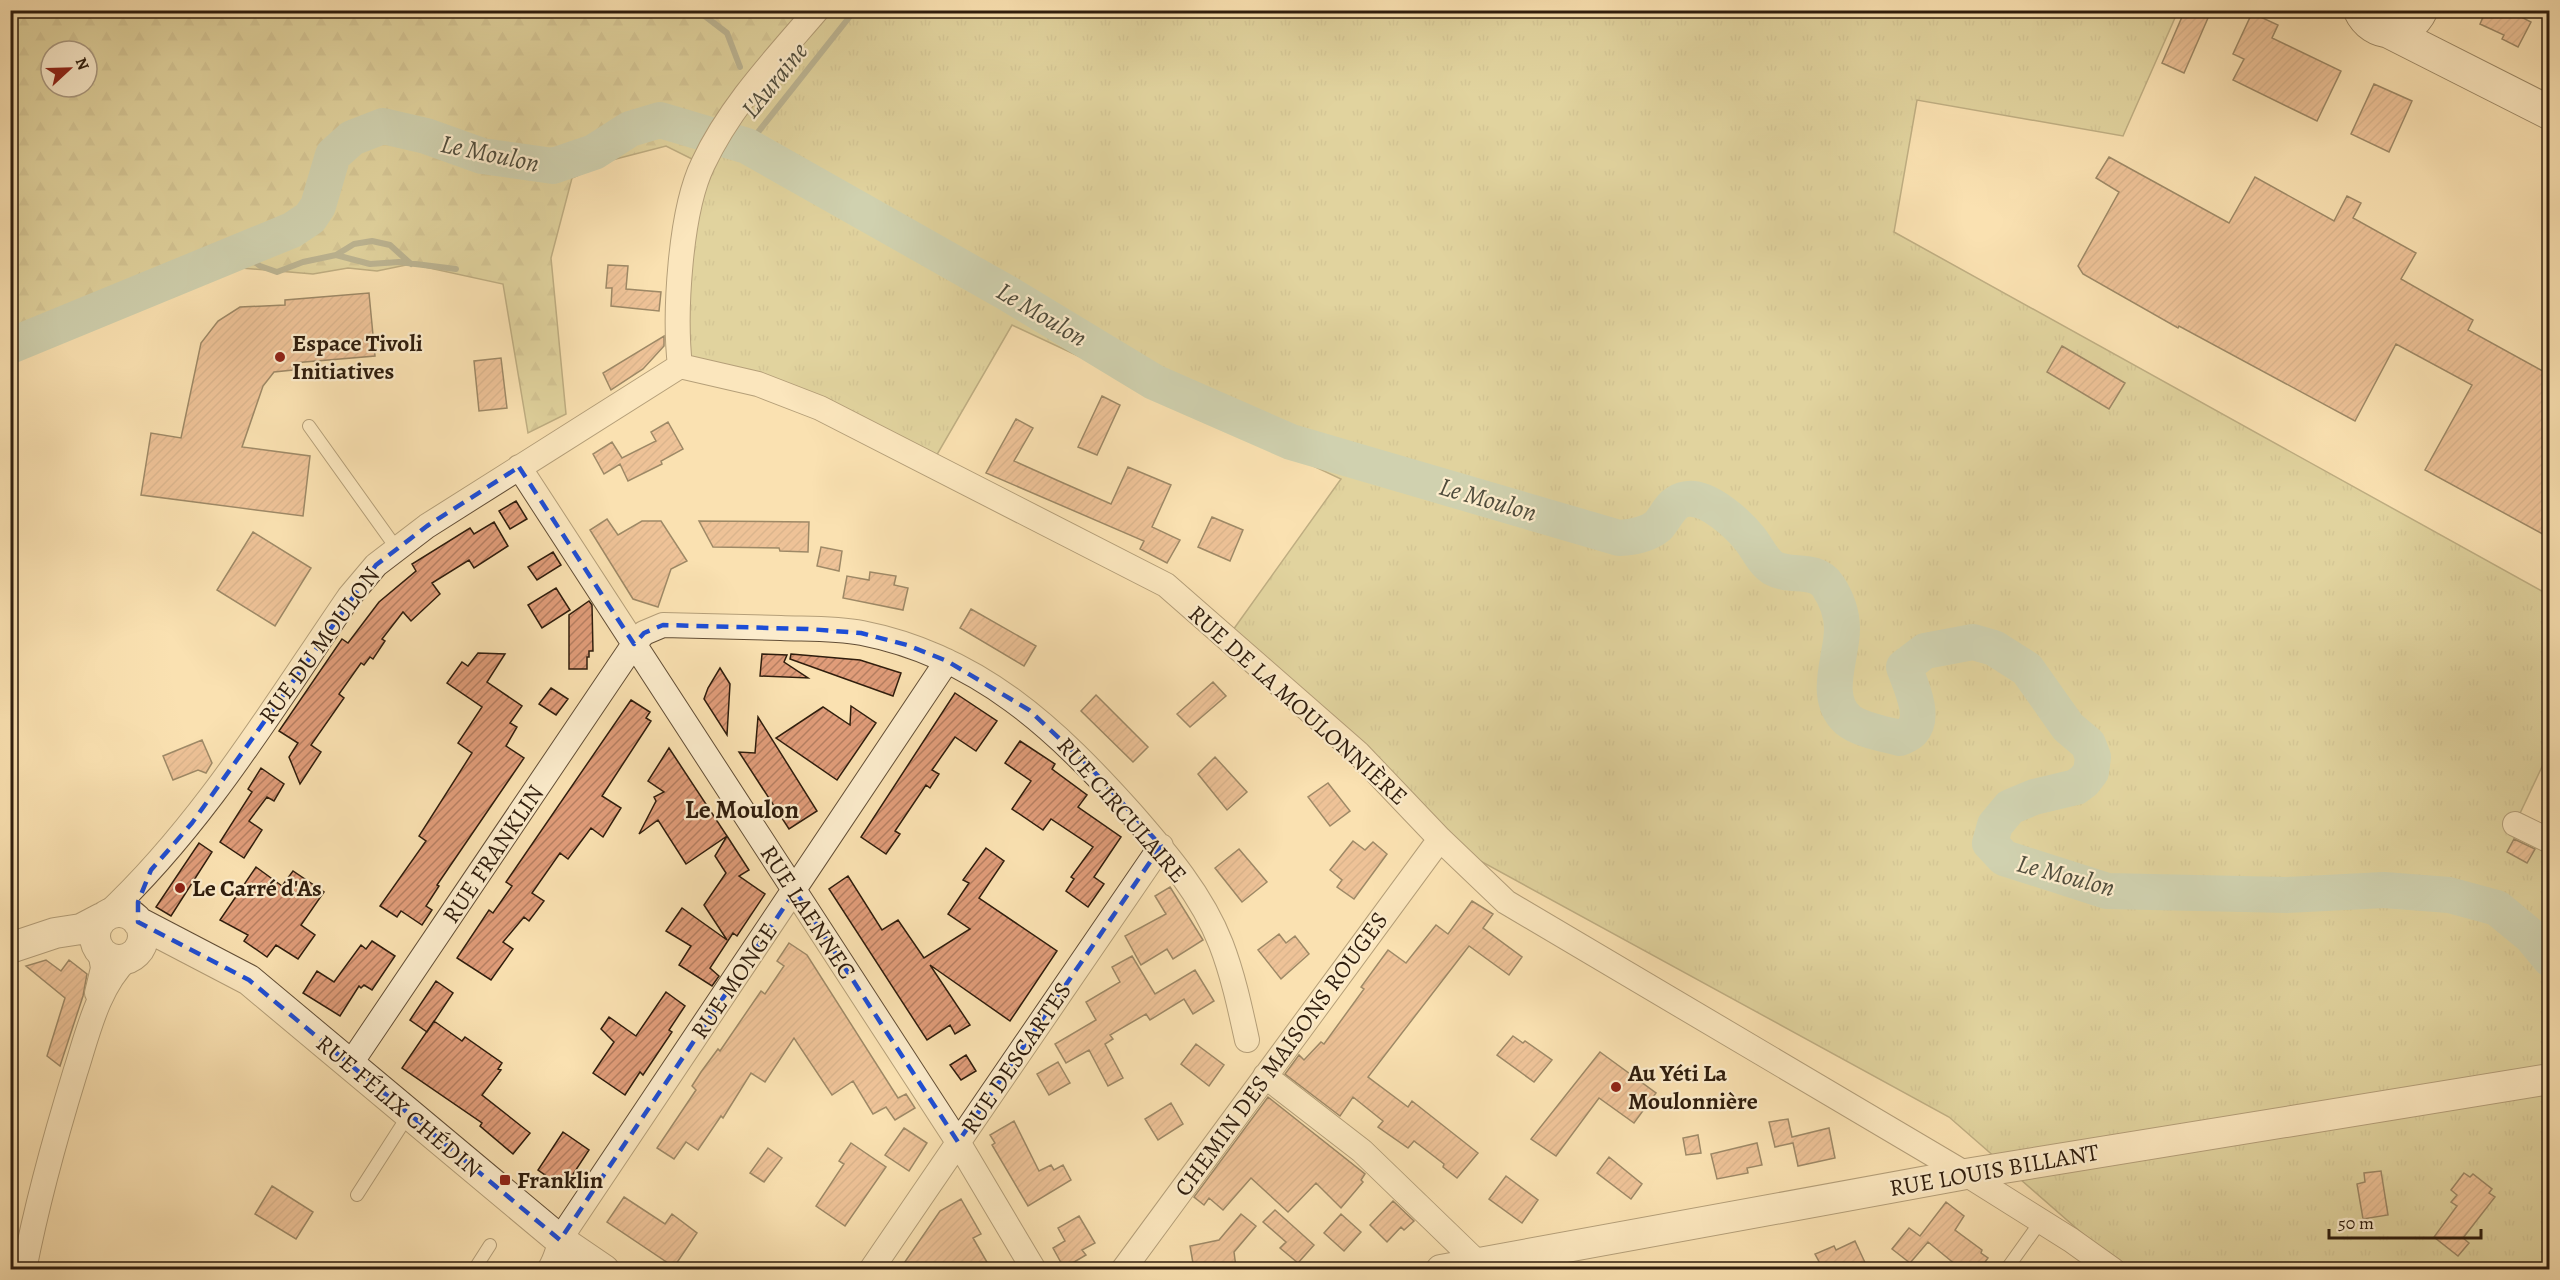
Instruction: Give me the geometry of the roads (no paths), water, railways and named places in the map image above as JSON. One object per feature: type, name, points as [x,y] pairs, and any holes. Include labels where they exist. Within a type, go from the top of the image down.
[{"type":"main road","points":[[2360,10],[2371,25],[2390,32],[2550,113]]},
{"type":"main road","points":[[2390,32],[2408,27],[2421,12],[2439,41],[2468,73]]},
{"type":"street","points":[[680,366],[676,336],[682,260],[690,201],[702,164],[731,115],[817,10]]},
{"type":"street","name":"RUE DU MOULON","points":[[24,1269],[50,1155],[98,1001],[97,991],[103,968],[118,935],[138,902],[151,870],[192,823],[349,597],[376,565],[427,526],[680,366]]},
{"type":"street","name":"RUE DE LA MOULONNIÈRE","points":[[680,366],[758,384],[820,408],[1166,585],[1358,753],[1440,839],[1506,902],[1966,1174],[2113,1269]]},
{"type":"street","name":"RUE LAENNEC","points":[[519,467],[958,1142],[1034,1269]]},
{"type":"street","name":"RUE CIRCULAIRE","points":[[634,644],[644,633],[663,625],[808,629],[861,633],[907,645],[947,661],[994,687],[1029,710],[1090,767],[1161,846],[1198,899],[1221,944],[1247,1040]]},
{"type":"street","name":"RUE FRANKLIN","points":[[351,1063],[634,644]]},
{"type":"street","name":"RUE MONGE","points":[[549,1269],[557,1258],[560,1240],[947,661]]},
{"type":"street","points":[[2515,824],[2550,841]]},
{"type":"street","name":"CHEMIN DES MAISONS ROUGES","points":[[1123,1269],[1440,839]]},
{"type":"street","name":"RUE DESCARTES","points":[[871,1269],[1161,846]]},
{"type":"street","name":"RUE FÉLIX CHÉDIN","points":[[10,948],[41,939],[56,941],[118,935],[191,948],[249,980],[560,1240],[604,1269]]},
{"type":"street","points":[[1265,1076],[1362,1151],[1478,1263]]},
{"type":"street","name":"RUE LOUIS BILLANT","points":[[1441,1269],[1966,1174],[2550,1079]]},
{"type":"lane","points":[[309,426],[396,549]]},
{"type":"lane","points":[[357,1195],[409,1114]]},
{"type":"lane","points":[[2006,1269],[2041,1221]]},
{"type":"lane","points":[[474,1269],[490,1245]]},
{"type":"waterway","points":[[697,10],[727,33],[740,67]]},
{"type":"waterway","name":"L'Auraine","points":[[747,146],[855,10]]},
{"type":"waterway","name":"Le Moulon","points":[[10,346],[292,230],[310,218],[318,206],[333,155],[352,138],[383,126],[426,136],[482,156],[553,166],[594,152],[630,129],[660,120],[747,146],[1007,293],[1154,382],[1291,442],[1619,538],[1640,535],[1654,529],[1673,506],[1682,500],[1695,499],[1713,506],[1738,526],[1773,568],[1817,577],[1828,586],[1838,606],[1842,623],[1835,677],[1836,700],[1840,711],[1848,720],[1859,726],[1900,738],[1911,732],[1918,717],[1913,691],[1904,667],[1925,651],[1973,642],[1994,648],[2027,669],[2068,727],[2088,744],[2093,757],[2091,772],[2076,787],[2034,797],[2010,807],[1995,825],[1990,843],[2004,858],[2107,891],[2287,895],[2384,890],[2449,895],[2497,908],[2531,936],[2550,959]]},
{"type":"waterway","points":[[241,251],[260,266],[277,272],[303,262],[336,255],[354,244],[372,241],[390,245],[411,264]]},
{"type":"waterway","points":[[336,255],[370,264],[399,262],[456,269]]},
{"type":"place","name":"Espace Tivoli Initiatives","points":[[280,357]]},
{"type":"place","name":"Le Carré d'As","points":[[180,888]]},
{"type":"place","name":"Au Yéti La Moulonnière","points":[[1616,1087]]},
{"type":"place","name":"Franklin","points":[[505,1180]]},
{"type":"district","name":"Le Moulon","points":[[742,809]]}]
